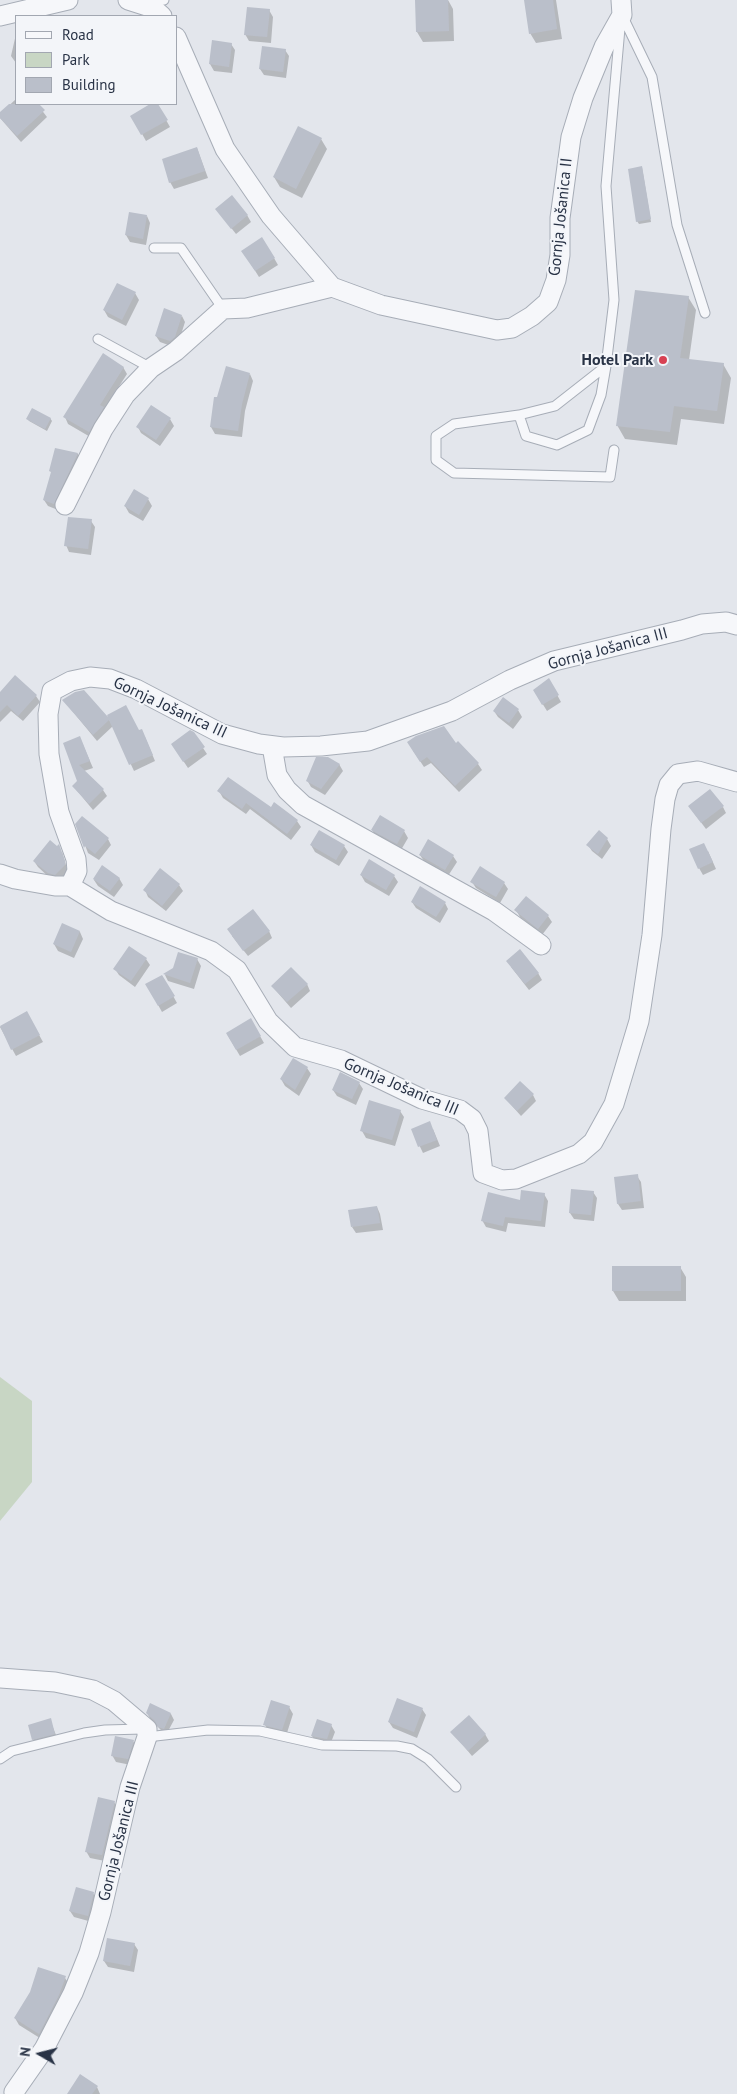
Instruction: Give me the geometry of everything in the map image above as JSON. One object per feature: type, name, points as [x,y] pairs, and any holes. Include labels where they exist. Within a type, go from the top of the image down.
[{"type":"street","points":[[0,16],[68,0]]},
{"type":"street","points":[[134,2],[153,8],[161,15]]},
{"type":"street","name":"Gornja Jošanica II","points":[[178,42],[225,148],[272,216],[332,286],[381,305],[497,330],[512,328],[532,316],[548,302],[556,280],[560,254],[560,218],[570,137],[583,98],[621,7]]},
{"type":"street","points":[[65,505],[103,429],[125,395],[151,368],[176,351],[223,309],[247,308],[332,286]]},
{"type":"street","name":"Gornja Jošanica III","points":[[70,886],[77,871],[76,859],[59,812],[49,754],[48,714],[52,691],[71,681],[90,677],[110,679],[136,689],[222,734],[258,744],[272,746],[321,746],[368,741],[452,711],[510,680],[554,661],[702,624],[726,622],[737,625]]},
{"type":"street","points":[[272,746],[277,775],[287,790],[303,804],[494,911],[541,944]]},
{"type":"street","name":"Gornja Jošanica III","points":[[0,874],[15,879],[55,886],[70,886],[111,912],[211,951],[238,970],[268,1021],[295,1047],[341,1060],[422,1099],[460,1110],[472,1119],[478,1131],[482,1172],[502,1180],[516,1179],[579,1154],[594,1142],[614,1104],[639,1020],[652,935],[661,829],[669,785],[678,774],[698,771],[737,782]]},
{"type":"street","points":[[0,1678],[55,1682],[93,1690],[114,1701],[147,1733]]},
{"type":"street","name":"Gornja Jošanica III","points":[[15,2094],[14,2092],[44,2049],[74,1993],[89,1953],[101,1912],[130,1787],[147,1733]]},
{"type":"lane","points":[[134,2],[164,0]]},
{"type":"lane","points":[[621,7],[652,77],[678,224],[705,313]]},
{"type":"lane","points":[[520,415],[526,436],[557,445],[588,430],[601,395],[614,300],[606,186],[621,7]]},
{"type":"lane","points":[[154,248],[181,248],[223,309]]},
{"type":"lane","points":[[98,339],[151,368]]},
{"type":"lane","points":[[606,366],[554,406],[520,415],[454,424],[436,436],[436,460],[454,473],[610,477],[614,450]]},
{"type":"lane","points":[[0,1759],[12,1752],[84,1733],[106,1730],[147,1733],[208,1730],[260,1731],[322,1745],[397,1746],[412,1749],[428,1759],[456,1787]]},
{"type":"green space","points":[[0,1377],[32,1401],[32,1482],[0,1521]]},
{"type":"building","points":[[415,0],[448,0],[449,31],[416,32]]},
{"type":"building","points":[[524,0],[553,0],[557,29],[529,34]]},
{"type":"building","points":[[247,7],[270,9],[267,37],[244,35]]},
{"type":"building","points":[[212,40],[232,43],[229,67],[209,64]]},
{"type":"building","points":[[262,46],[286,49],[283,72],[259,69]]},
{"type":"building","points":[[9,104],[40,105],[45,110],[17,136],[0,118],[0,112]]},
{"type":"building","points":[[148,105],[159,105],[168,120],[141,135],[130,116]]},
{"type":"building","points":[[298,126],[322,138],[296,189],[273,177]]},
{"type":"building","points":[[197,147],[205,171],[169,183],[162,159]]},
{"type":"building","points":[[642,166],[651,219],[636,222],[628,169]]},
{"type":"building","points":[[232,195],[248,215],[231,229],[215,209]]},
{"type":"building","points":[[129,212],[147,215],[143,239],[125,235]]},
{"type":"building","points":[[262,237],[275,258],[255,271],[241,251]]},
{"type":"building","points":[[117,283],[136,292],[122,320],[103,310]]},
{"type":"building","name":"Hotel Park","points":[[635,290],[689,296],[680,358],[724,363],[717,411],[674,406],[670,432],[616,426]]},
{"type":"building","points":[[164,308],[182,315],[175,337],[170,341],[155,336]]},
{"type":"building","points":[[103,353],[124,367],[100,405],[104,407],[89,432],[63,417]]},
{"type":"building","points":[[226,366],[250,373],[242,404],[238,431],[210,427],[214,397],[217,397]]},
{"type":"building","points":[[151,405],[171,418],[156,440],[136,427]]},
{"type":"building","points":[[32,408],[51,418],[45,429],[26,419]]},
{"type":"building","points":[[55,448],[78,453],[54,504],[43,500]]},
{"type":"building","points":[[134,489],[149,498],[139,515],[124,506]]},
{"type":"building","points":[[68,517],[92,519],[88,549],[64,546]]},
{"type":"building","points":[[15,675],[37,695],[18,716],[7,705],[0,712],[0,692]]},
{"type":"building","points":[[549,678],[559,695],[542,705],[533,690]]},
{"type":"building","points":[[84,690],[108,717],[107,715],[126,705],[139,730],[142,729],[153,755],[129,765],[109,720],[93,735],[62,700],[75,692]]},
{"type":"building","points":[[503,697],[519,709],[509,723],[493,711]]},
{"type":"building","points":[[444,726],[456,743],[458,741],[479,763],[455,786],[427,757],[420,762],[407,742],[416,736]]},
{"type":"building","points":[[190,730],[194,732],[205,747],[183,762],[171,744]]},
{"type":"building","points":[[80,736],[90,761],[79,765],[104,789],[89,804],[72,786],[77,781],[63,743]]},
{"type":"building","points":[[316,757],[328,757],[340,764],[321,789],[306,781]]},
{"type":"building","points":[[228,777],[271,807],[274,802],[298,820],[287,834],[246,803],[242,809],[217,791]]},
{"type":"building","points":[[710,789],[724,806],[701,823],[688,806]]},
{"type":"building","points":[[380,815],[405,830],[397,844],[371,830]]},
{"type":"building","points":[[82,816],[109,838],[95,854],[85,846],[84,848],[75,824]]},
{"type":"building","points":[[319,830],[345,845],[336,860],[310,845]]},
{"type":"building","points":[[599,830],[608,838],[598,854],[586,845]]},
{"type":"building","points":[[428,839],[454,855],[445,870],[419,855]]},
{"type":"building","points":[[50,840],[57,846],[59,844],[65,861],[65,865],[55,875],[48,873],[33,861]]},
{"type":"building","points":[[704,843],[713,862],[698,869],[689,849]]},
{"type":"building","points":[[369,859],[395,875],[386,890],[360,875]]},
{"type":"building","points":[[102,865],[120,878],[110,891],[93,879]]},
{"type":"building","points":[[480,866],[505,882],[496,897],[470,882]]},
{"type":"building","points":[[160,868],[180,884],[162,906],[143,890]]},
{"type":"building","points":[[420,886],[446,902],[436,917],[411,902]]},
{"type":"building","points":[[526,896],[549,915],[538,929],[514,910]]},
{"type":"building","points":[[253,909],[270,931],[243,951],[227,929]]},
{"type":"building","points":[[62,923],[80,931],[71,952],[53,944]]},
{"type":"building","points":[[129,946],[147,958],[131,981],[113,969]]},
{"type":"building","points":[[520,949],[539,973],[525,984],[506,961]]},
{"type":"building","points":[[178,952],[198,958],[190,983],[163,974],[173,968]]},
{"type":"building","points":[[291,967],[308,984],[287,1002],[271,986]]},
{"type":"building","points":[[162,975],[175,996],[158,1006],[145,984]]},
{"type":"building","points":[[27,1011],[40,1035],[11,1050],[0,1026]]},
{"type":"building","points":[[251,1018],[261,1036],[236,1050],[226,1033]]},
{"type":"building","points":[[293,1058],[308,1067],[295,1090],[280,1079]]},
{"type":"building","points":[[340,1072],[360,1082],[352,1099],[332,1090]]},
{"type":"building","points":[[520,1081],[534,1094],[517,1111],[504,1098]]},
{"type":"building","points":[[369,1100],[401,1110],[392,1140],[360,1131]]},
{"type":"building","points":[[430,1121],[437,1140],[418,1147],[411,1129]]},
{"type":"building","points":[[638,1174],[641,1201],[617,1204],[614,1177]]},
{"type":"building","points":[[571,1189],[594,1191],[591,1215],[569,1213]]},
{"type":"building","points":[[521,1190],[545,1193],[541,1221],[505,1217],[503,1226],[481,1221],[488,1192],[520,1200]]},
{"type":"building","points":[[377,1206],[380,1223],[351,1227],[348,1210]]},
{"type":"building","points":[[612,1266],[681,1266],[681,1291],[612,1291]]},
{"type":"building","points":[[397,1698],[423,1708],[414,1732],[388,1722]]},
{"type":"building","points":[[271,1700],[290,1706],[282,1730],[263,1725]]},
{"type":"building","points":[[150,1703],[171,1713],[164,1729],[158,1727],[155,1721],[146,1713]]},
{"type":"building","points":[[469,1715],[486,1734],[468,1751],[450,1732]]},
{"type":"building","points":[[51,1718],[55,1734],[32,1740],[28,1725]]},
{"type":"building","points":[[317,1719],[332,1724],[327,1739],[311,1736]]},
{"type":"building","points":[[115,1736],[134,1740],[128,1759],[111,1756]]},
{"type":"building","points":[[98,1797],[115,1801],[102,1855],[85,1852]]},
{"type":"building","points":[[76,1887],[94,1892],[88,1916],[69,1911]]},
{"type":"building","points":[[107,1938],[135,1943],[130,1966],[103,1961]]},
{"type":"building","points":[[38,1967],[66,1976],[59,1995],[39,2034],[14,2018],[30,1992]]},
{"type":"building","points":[[80,2074],[98,2086],[92,2094],[67,2094]]},
{"type":"place","name":"Hotel Park","points":[[663,360]]}]
